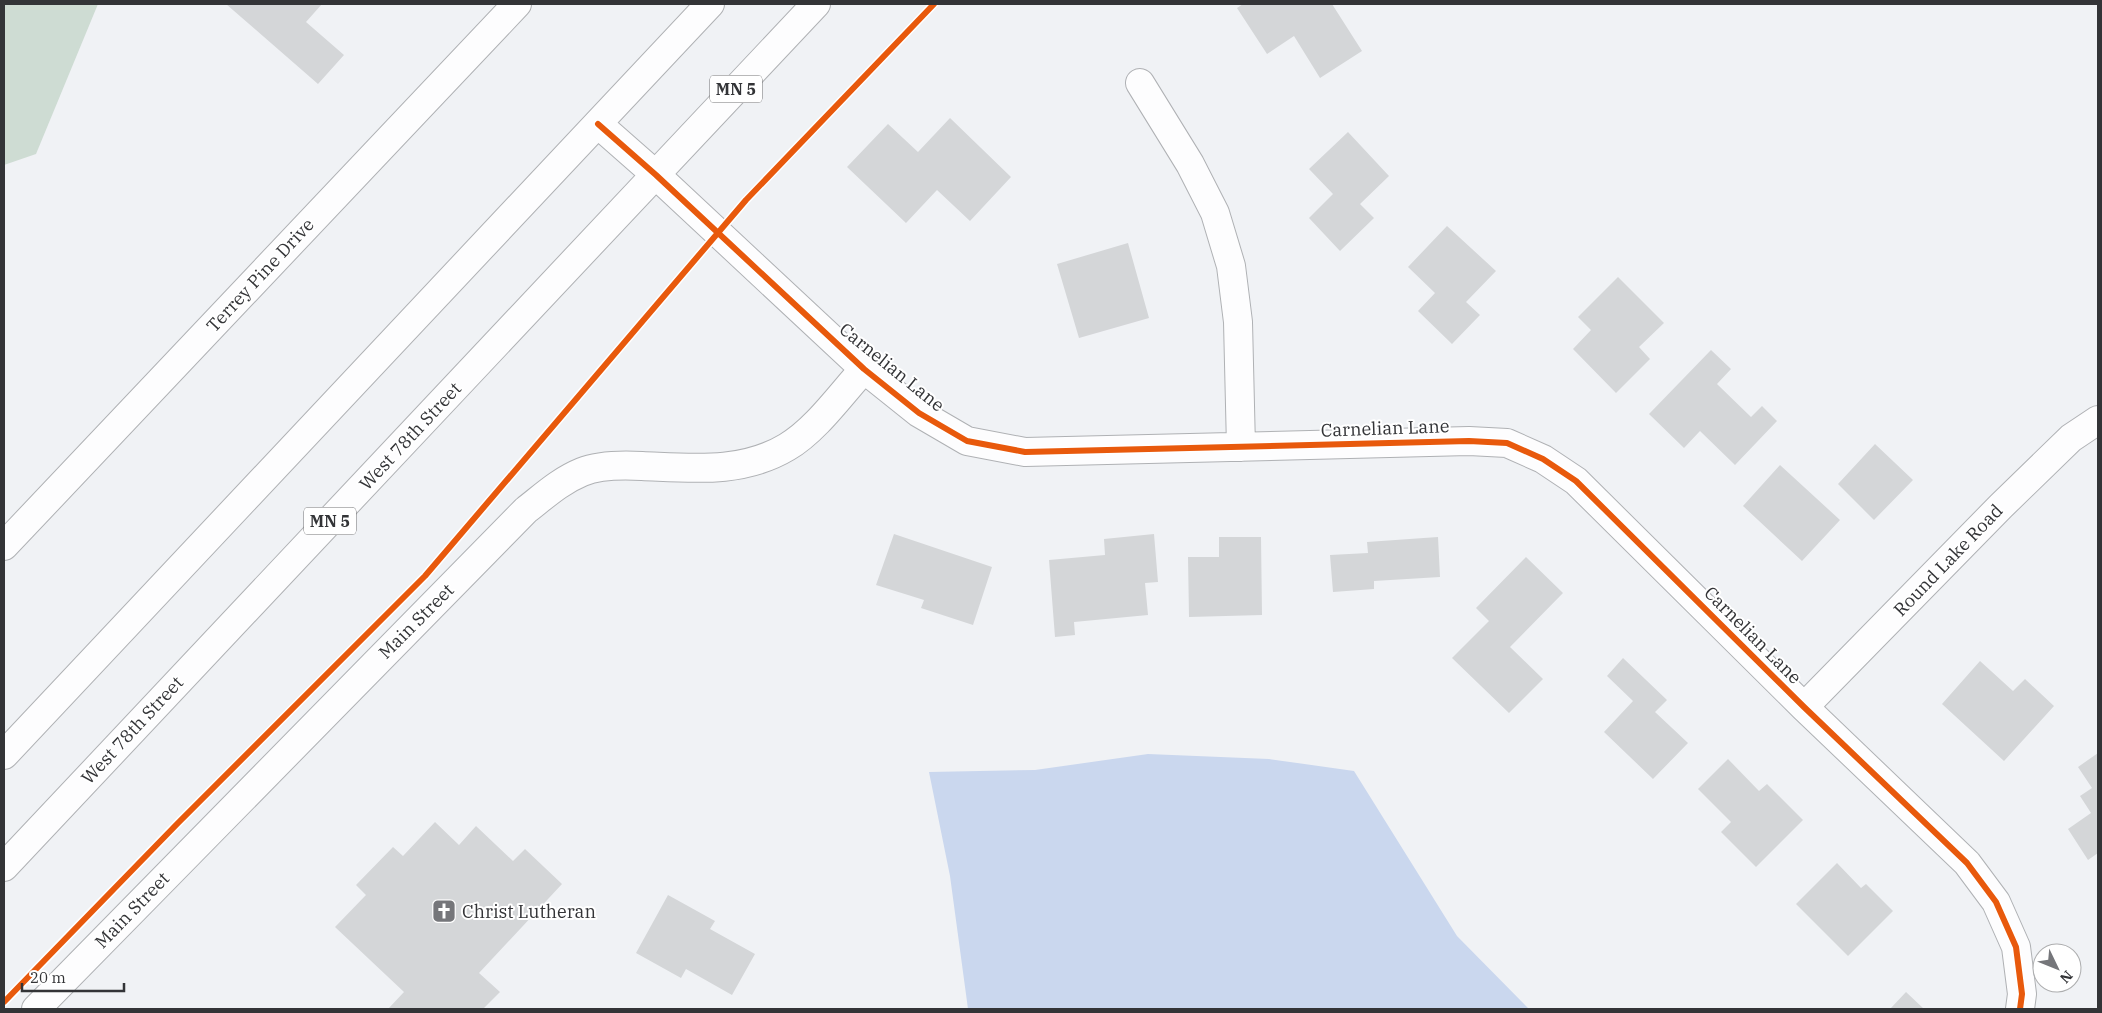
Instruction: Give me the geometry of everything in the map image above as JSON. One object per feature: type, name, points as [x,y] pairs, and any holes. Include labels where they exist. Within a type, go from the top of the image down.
[{"type":"street","name":"Terrey Pine Drive","points":[[4,546],[517,4]]},
{"type":"street","points":[[4,755],[710,4]]},
{"type":"street","name":"West 78th Street","points":[[4,867],[816,4]]},
{"type":"street","points":[[1140,83],[1190,164],[1216,213],[1231,266],[1238,322],[1240,447]]},
{"type":"street","name":"Carnelian Lane","points":[[598,124],[656,175],[864,369],[919,413],[967,441],[1025,452],[1469,440],[1508,443],[1543,459],[1576,481],[1804,707],[1967,863],[1996,902],[2016,947],[2022,994],[2020,1009]]},
{"type":"street","name":"Main Street","points":[[36,1009],[512,525],[558,484],[584,471],[609,467],[735,467],[761,459],[787,447],[809,429],[864,369]]},
{"type":"street","name":"Round Lake Road","points":[[1804,707],[2001,506],[2071,438],[2098,420]]},
{"type":"shaded area","points":[[4,4],[98,4],[36,154],[4,165]]},
{"type":"water","points":[[1148,754],[1269,759],[1354,771],[1457,936],[1529,1009],[968,1009],[950,876],[929,772],[1035,770]]},
{"type":"building","points":[[226,4],[322,4],[306,22],[344,55],[318,84]]},
{"type":"building","points":[[1243,4],[1332,4],[1362,51],[1320,78],[1294,36],[1267,54],[1237,8]]},
{"type":"building","points":[[950,118],[1011,177],[970,221],[937,190],[906,223],[847,167],[888,124],[918,152]]},
{"type":"building","points":[[1348,132],[1389,176],[1360,204],[1374,218],[1340,251],[1309,218],[1333,194],[1309,169]]},
{"type":"building","points":[[1447,226],[1496,271],[1466,302],[1480,315],[1452,344],[1418,311],[1435,293],[1408,267]]},
{"type":"building","points":[[1128,243],[1149,318],[1079,338],[1057,264]]},
{"type":"building","points":[[1618,277],[1664,323],[1639,347],[1650,359],[1616,393],[1573,349],[1591,330],[1578,317]]},
{"type":"building","points":[[1711,350],[1731,369],[1717,384],[1751,417],[1762,406],[1777,421],[1735,465],[1700,431],[1684,448],[1649,414]]},
{"type":"building","points":[[1875,444],[1913,480],[1874,520],[1838,484]]},
{"type":"building","points":[[1780,465],[1840,520],[1802,561],[1743,506]]},
{"type":"building","points":[[894,534],[992,567],[973,625],[921,608],[924,600],[876,585]]},
{"type":"building","points":[[1154,534],[1158,582],[1145,583],[1148,615],[1074,622],[1075,635],[1055,637],[1049,560],[1105,555],[1104,539]]},
{"type":"building","points":[[1219,537],[1261,537],[1262,615],[1189,617],[1188,557],[1219,557]]},
{"type":"building","points":[[1438,537],[1440,577],[1374,581],[1374,589],[1333,592],[1330,555],[1368,553],[1367,542]]},
{"type":"building","points":[[1526,557],[1563,593],[1510,647],[1543,679],[1509,713],[1452,658],[1489,621],[1476,608]]},
{"type":"building","points":[[1623,658],[1667,700],[1655,712],[1688,743],[1653,779],[1604,732],[1633,701],[1607,676]]},
{"type":"building","points":[[1980,661],[2013,691],[2025,679],[2054,706],[2004,761],[1942,704]]},
{"type":"building","points":[[2098,753],[2098,853],[2088,860],[2068,829],[2091,813],[2080,796],[2092,788],[2078,767]]},
{"type":"building","points":[[1728,759],[1759,791],[1767,784],[1803,820],[1756,867],[1721,832],[1731,822],[1698,789]]},
{"type":"building","name":"Christ Lutheran","points":[[435,822],[459,845],[476,826],[513,861],[525,849],[562,884],[479,973],[500,992],[483,1009],[388,1009],[404,992],[335,927],[366,895],[356,885],[393,847],[403,856]]},
{"type":"building","points":[[1837,863],[1861,888],[1866,884],[1893,911],[1848,956],[1796,904]]},
{"type":"building","points":[[668,895],[715,921],[710,929],[755,954],[732,995],[686,969],[681,978],[636,953]]},
{"type":"building","points":[[1906,992],[1924,1009],[1890,1009]]},
{"type":"cycle path","points":[[4,1002],[178,823],[425,576],[746,200],[934,4]]},
{"type":"cycle path","points":[[598,124],[656,175],[864,369],[919,413],[967,441],[1025,452],[1469,441],[1507,443],[1543,459],[1576,481],[1804,707],[1967,863],[1996,902],[2016,947],[2022,994],[2020,1009]]},
{"type":"place","name":"Christ Lutheran","points":[[444,911]]}]
